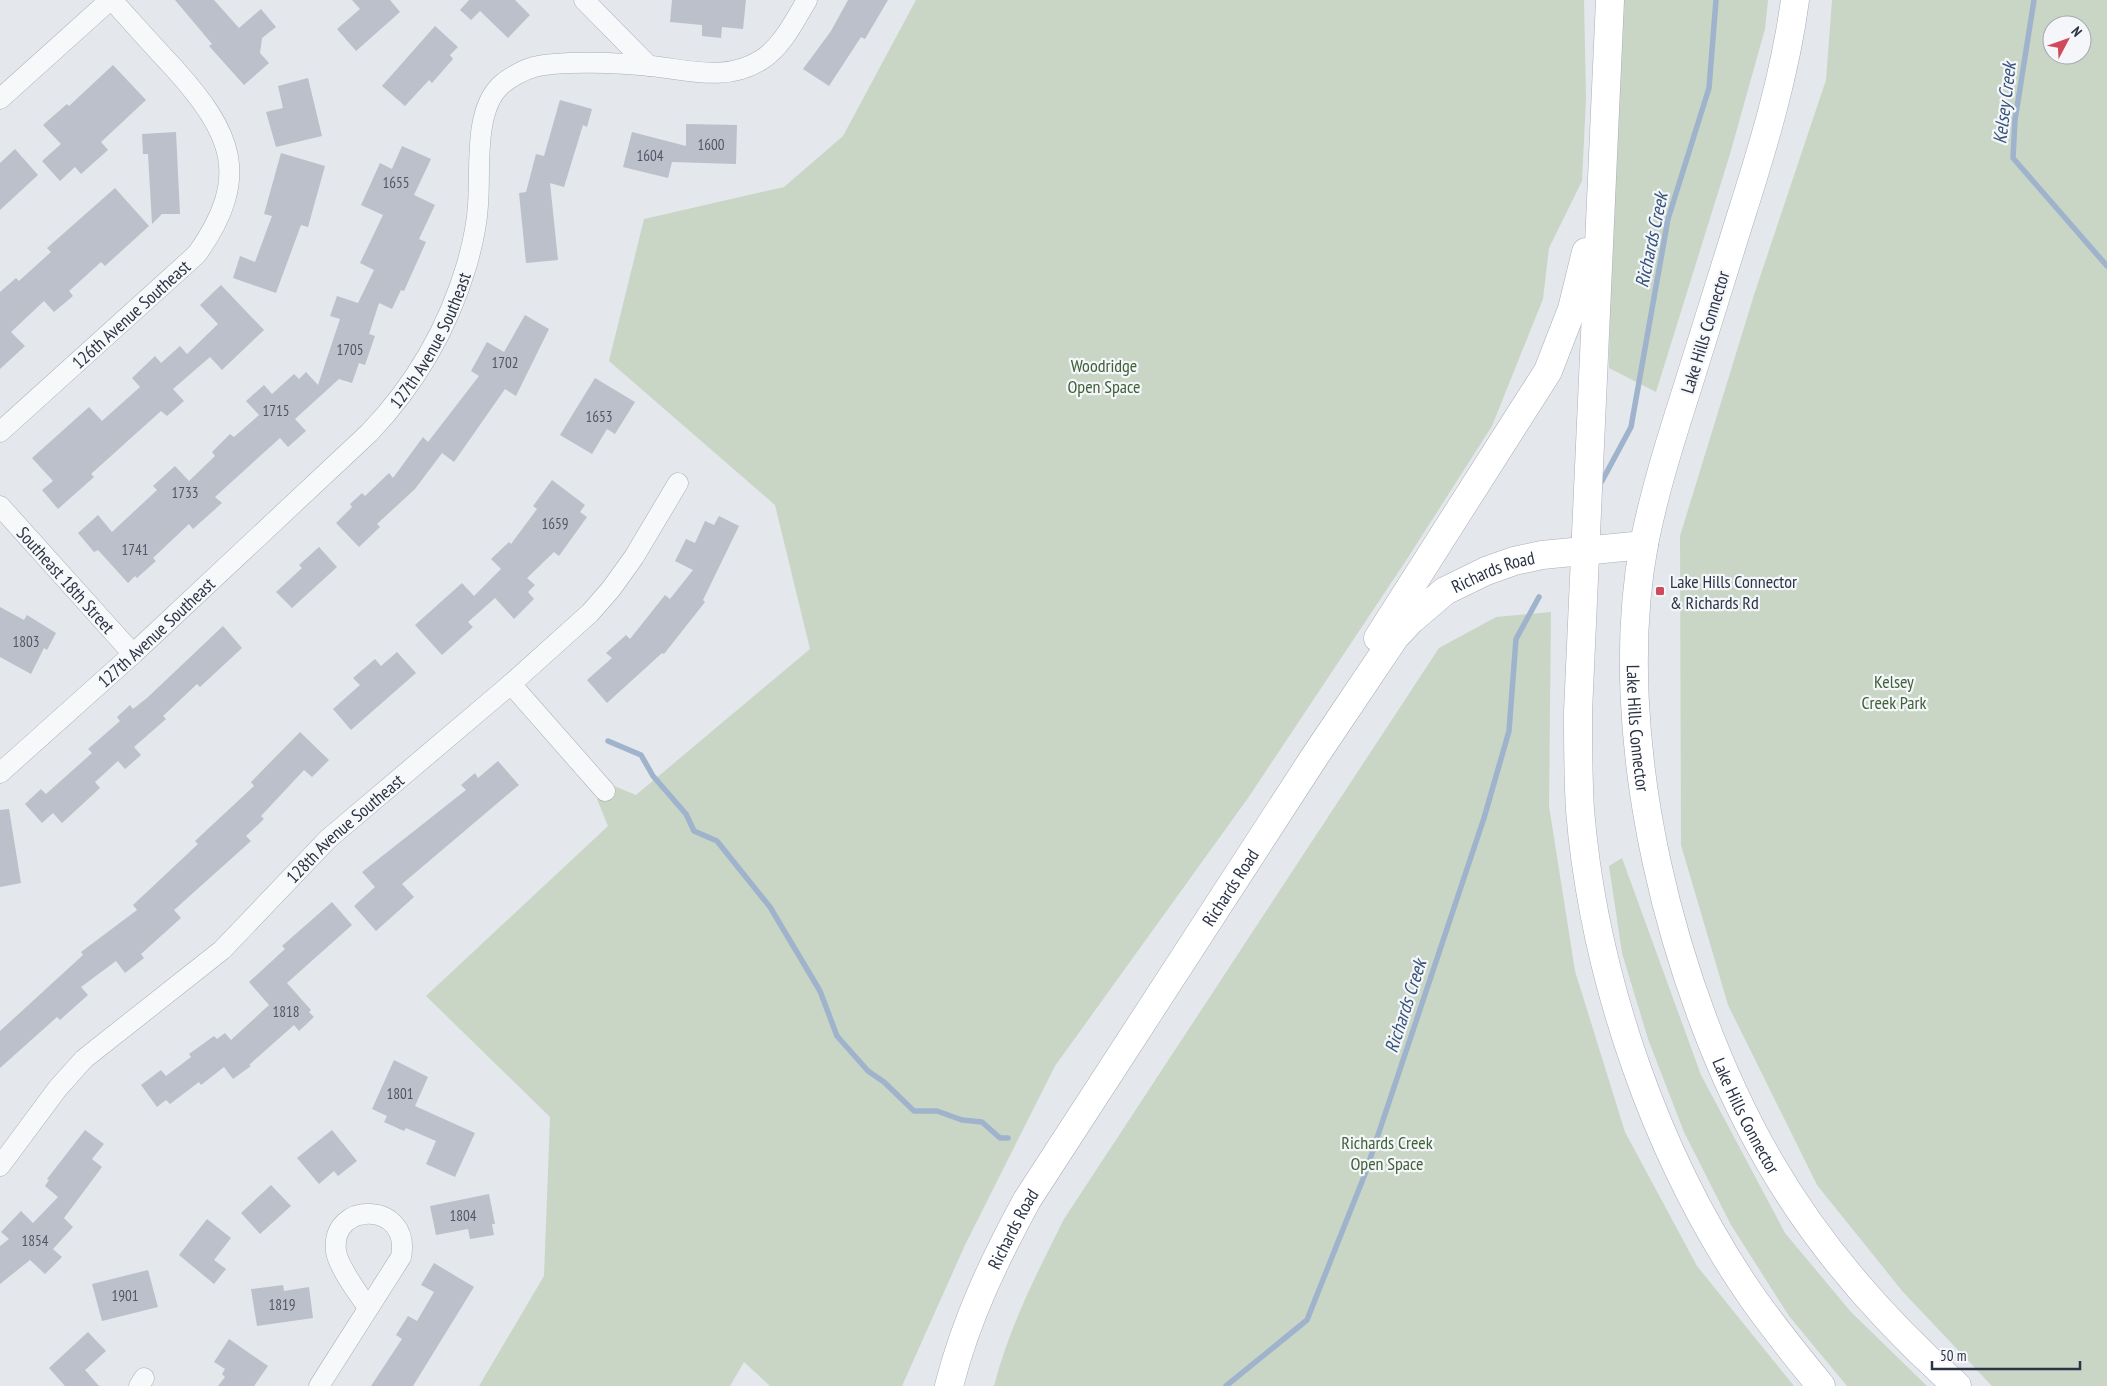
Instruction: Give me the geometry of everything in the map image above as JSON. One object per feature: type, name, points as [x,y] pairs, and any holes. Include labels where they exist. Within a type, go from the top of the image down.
[{"type":"main road","points":[[1610,0],[1578,712],[1580,810],[1587,866],[1602,946],[1623,1023],[1646,1095],[1687,1186],[1718,1242],[1754,1299],[1821,1386]]},
{"type":"main road","name":"Lake Hills Connector","points":[[1795,0],[1782,75],[1762,149],[1668,449],[1644,545],[1637,606],[1634,674],[1640,762],[1662,885],[1694,993],[1743,1113],[1770,1163],[1809,1225],[1847,1273],[1899,1331],[1957,1386]]},
{"type":"main road","points":[[1315,756],[1383,628],[1548,371],[1572,310],[1601,192]]},
{"type":"main road","name":"Richards Road","points":[[949,1386],[958,1352],[994,1260],[1027,1200],[1315,756],[1395,637],[1411,620],[1445,591],[1514,561],[1542,555],[1644,545]]},
{"type":"street","points":[[0,99],[111,0]]},
{"type":"street","name":"126th Avenue Southeast","points":[[0,432],[197,254],[213,231],[223,207],[230,174],[226,142],[203,100],[111,0]]},
{"type":"street","points":[[584,0],[649,66]]},
{"type":"street","name":"127th Avenue Southeast","points":[[0,773],[133,654],[369,433],[395,405],[420,368],[452,308],[468,263],[478,207],[482,119],[489,101],[500,86],[533,67],[564,64],[649,66],[717,74],[734,72],[749,67],[763,59],[777,46],[807,0]]},
{"type":"street","name":"128th Avenue Southeast","points":[[0,1166],[58,1088],[84,1059],[222,950],[328,839],[511,684],[590,613],[611,589],[654,528],[678,483]]},
{"type":"street","name":"Southeast 18th Street","points":[[0,506],[133,654]]},
{"type":"street","points":[[511,684],[605,791]]},
{"type":"street","points":[[319,1386],[368,1308]]},
{"type":"green space","name":"Woodridge Open Space","points":[[916,0],[1584,0],[1586,99],[1582,181],[1549,248],[1543,299],[1492,426],[1409,556],[1248,798],[1055,1066],[965,1245],[902,1386],[770,1386],[744,1362],[730,1386],[479,1386],[544,1276],[550,1117],[426,996],[608,826],[597,799],[614,786],[636,795],[810,649],[775,505],[609,361],[644,219],[784,187],[843,136]]},
{"type":"green space","points":[[1623,0],[1768,0],[1765,29],[1730,154],[1656,392],[1609,368],[1611,218]]},
{"type":"green space","name":"Kelsey Creek Park","points":[[1832,0],[2107,0],[2107,1386],[1992,1386],[1903,1292],[1817,1185],[1728,1005],[1681,845],[1680,536],[1754,295],[1826,80]]},
{"type":"green space","name":"Richards Creek Open Space","points":[[1551,612],[1549,806],[1575,971],[1625,1132],[1697,1266],[1794,1386],[994,1386],[1016,1321],[1064,1219],[1439,648],[1496,617]]},
{"type":"green space","points":[[1622,858],[1701,1075],[1785,1233],[1851,1312],[1927,1386],[1847,1386],[1789,1316],[1731,1225],[1684,1132],[1648,1039],[1622,953],[1609,866]]},
{"type":"building","points":[[175,0],[214,0],[239,28],[261,9],[276,27],[262,38],[260,53],[269,63],[244,85],[209,46],[212,44]]},
{"type":"building","points":[[352,0],[390,0],[400,12],[356,51],[337,29],[360,9]]},
{"type":"building","points":[[469,0],[515,0],[530,15],[508,38],[480,11],[471,20],[460,10]]},
{"type":"building","points":[[672,0],[746,0],[743,29],[722,27],[721,38],[702,36],[702,25],[670,22]]},
{"type":"building","points":[[848,0],[888,0],[865,39],[861,37],[829,86],[803,69],[831,31]]},
{"type":"building","points":[[435,26],[458,47],[450,55],[453,59],[432,83],[429,80],[405,106],[382,86]]},
{"type":"building","points":[[113,65],[146,100],[101,142],[108,150],[81,174],[75,167],[60,181],[42,161],[61,144],[43,125],[67,104],[69,106]]},
{"type":"building","points":[[308,78],[322,136],[276,147],[266,112],[283,108],[278,86]]},
{"type":"building","points":[[560,100],[592,109],[587,127],[583,125],[564,187],[550,183],[558,260],[526,263],[519,193],[526,192],[536,154],[544,156]]},
{"type":"building","points":[[686,124],[737,125],[736,164],[672,162],[668,178],[623,167],[632,132],[686,146]]},
{"type":"building","points":[[176,132],[180,214],[162,214],[152,224],[148,154],[143,154],[142,134]]},
{"type":"building","points":[[402,146],[431,159],[414,195],[435,205],[419,239],[426,242],[404,291],[401,290],[392,309],[379,303],[369,334],[375,336],[365,365],[359,363],[352,383],[339,379],[295,419],[306,431],[288,447],[280,438],[215,497],[222,503],[193,529],[189,524],[153,558],[156,561],[137,578],[135,576],[128,583],[98,550],[94,552],[78,533],[98,515],[112,532],[157,490],[153,486],[175,466],[189,481],[215,456],[212,452],[230,434],[234,437],[259,415],[246,401],[264,385],[272,394],[294,374],[299,379],[306,372],[318,385],[340,319],[330,316],[337,296],[358,303],[374,270],[360,263],[383,215],[361,205],[380,163],[392,169]]},
{"type":"building","points":[[15,149],[38,175],[0,210],[0,163]]},
{"type":"building","points":[[281,153],[325,166],[308,227],[301,225],[276,293],[233,278],[240,256],[255,262],[272,216],[264,214]]},
{"type":"building","points":[[115,188],[149,226],[105,266],[101,262],[69,291],[73,296],[54,312],[44,301],[11,332],[25,346],[0,369],[0,292],[16,278],[19,281],[51,252],[47,248]]},
{"type":"building","points":[[221,285],[264,330],[222,370],[210,357],[173,389],[184,401],[167,416],[161,411],[91,474],[94,477],[58,509],[42,490],[53,481],[32,458],[89,407],[102,421],[140,387],[132,378],[155,356],[161,363],[180,346],[187,354],[218,324],[200,305]]},
{"type":"building","points":[[525,315],[549,329],[516,396],[505,389],[454,462],[442,453],[415,489],[377,524],[380,527],[359,547],[336,523],[352,507],[350,504],[362,493],[365,496],[389,473],[393,478],[423,437],[428,442],[479,376],[471,371],[487,342],[504,352]]},
{"type":"building","points":[[595,378],[635,402],[615,434],[607,429],[592,454],[560,435]]},
{"type":"building","points":[[552,480],[585,505],[580,512],[587,517],[559,556],[554,552],[527,578],[535,585],[528,592],[534,599],[514,619],[495,598],[468,622],[473,627],[442,655],[415,625],[462,583],[474,596],[501,569],[491,559],[509,542],[511,544],[537,509],[533,506]]},
{"type":"building","points":[[719,516],[739,526],[703,600],[705,602],[664,654],[662,653],[607,703],[587,680],[612,658],[606,653],[626,635],[630,639],[665,595],[670,599],[693,570],[675,561],[686,539],[695,543],[705,521],[714,525]]},
{"type":"building","points":[[319,547],[337,567],[292,608],[276,592],[302,568],[299,565]]},
{"type":"building","points":[[0,607],[24,620],[27,615],[56,633],[47,650],[44,648],[31,674],[0,657]]},
{"type":"building","points":[[223,626],[242,648],[200,687],[197,684],[163,716],[166,719],[134,747],[141,755],[125,769],[118,761],[95,782],[100,788],[62,823],[53,813],[42,823],[25,804],[41,789],[46,794],[92,753],[88,749],[120,721],[117,717],[130,705],[133,709],[147,698]]},
{"type":"building","points":[[397,652],[416,673],[351,730],[333,709],[360,685],[353,678],[375,659],[381,666]]},
{"type":"building","points":[[300,732],[329,760],[312,777],[304,770],[261,816],[264,819],[246,836],[251,841],[174,910],[181,918],[141,954],[144,958],[125,973],[116,961],[81,987],[88,995],[60,1020],[57,1017],[0,1068],[0,1031],[83,955],[81,952],[137,910],[133,905],[198,844],[195,841],[254,786],[251,782]]},
{"type":"building","points":[[498,761],[519,785],[402,884],[414,897],[376,931],[354,906],[375,887],[362,872],[466,790],[461,785],[475,773],[478,778]]},
{"type":"building","points":[[9,809],[21,883],[0,887],[0,810]]},
{"type":"building","points":[[332,902],[352,925],[287,983],[311,1010],[309,1012],[314,1017],[299,1031],[294,1025],[249,1065],[251,1066],[233,1079],[224,1067],[201,1085],[199,1082],[170,1104],[166,1100],[157,1107],[141,1085],[161,1070],[166,1076],[191,1057],[189,1054],[214,1036],[217,1039],[225,1033],[231,1040],[269,1005],[249,982],[285,949],[282,946]]},
{"type":"building","points":[[394,1060],[428,1077],[415,1106],[475,1133],[455,1177],[426,1164],[436,1141],[406,1128],[404,1131],[384,1122],[387,1116],[372,1109]]},
{"type":"building","points":[[85,1130],[104,1144],[92,1159],[102,1167],[64,1218],[73,1227],[53,1249],[62,1257],[45,1274],[30,1260],[0,1284],[0,1246],[9,1239],[1,1232],[21,1211],[33,1223],[58,1197],[45,1186],[49,1180],[47,1179]]},
{"type":"building","points":[[332,1130],[357,1161],[338,1176],[334,1171],[319,1184],[297,1158]]},
{"type":"building","points":[[271,1185],[291,1206],[260,1234],[241,1213]]},
{"type":"building","points":[[489,1194],[495,1224],[492,1224],[494,1235],[470,1239],[468,1229],[436,1235],[430,1206]]},
{"type":"building","points":[[207,1219],[231,1238],[214,1260],[226,1269],[214,1284],[179,1255]]},
{"type":"building","points":[[434,1263],[474,1287],[413,1386],[371,1386],[402,1339],[396,1335],[408,1316],[417,1321],[434,1292],[421,1285]]},
{"type":"building","points":[[148,1270],[158,1307],[102,1321],[92,1284]]},
{"type":"building","points":[[283,1285],[284,1291],[309,1287],[313,1318],[257,1326],[251,1289]]},
{"type":"building","points":[[88,1332],[106,1351],[85,1370],[99,1386],[65,1386],[49,1368]]},
{"type":"building","points":[[229,1339],[268,1366],[254,1386],[218,1386],[225,1377],[222,1374],[225,1369],[214,1362]]},
{"type":"waterway","name":"Richards Creek","points":[[1602,481],[1631,427],[1668,219],[1709,88],[1716,0]]},
{"type":"waterway","name":"Kelsey Creek","points":[[2034,0],[2015,120],[2013,158],[2107,266]]},
{"type":"waterway","name":"Richards Creek","points":[[1226,1386],[1307,1320],[1365,1174],[1484,818],[1509,731],[1516,639],[1539,597]]},
{"type":"waterway","points":[[608,741],[641,755],[653,776],[686,814],[694,831],[717,841],[770,907],[820,991],[837,1036],[868,1071],[884,1082],[914,1111],[937,1111],[962,1120],[982,1122],[1000,1138],[1008,1138]]},
{"type":"place","name":"Lake Hills Connector & Richards Rd","points":[[1660,591]]}]
